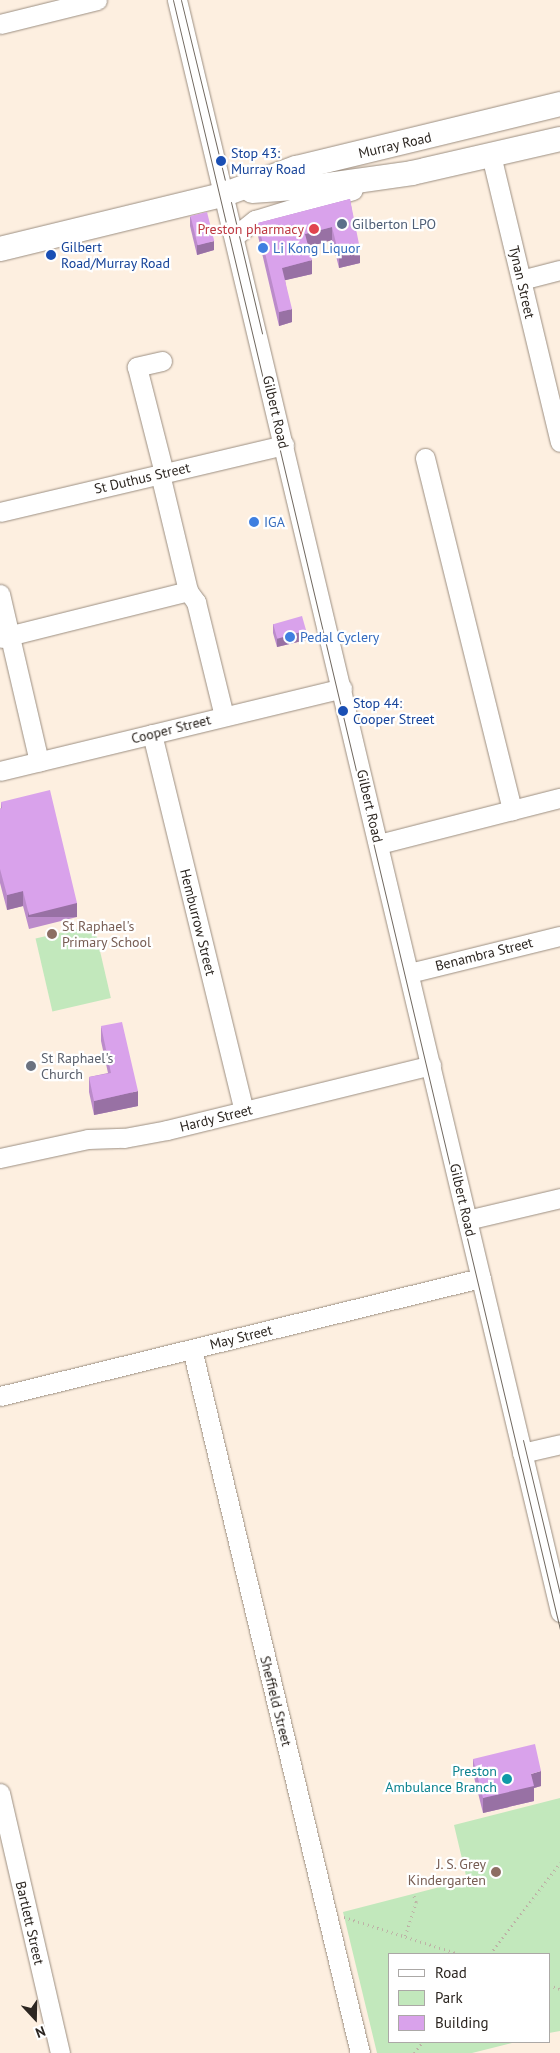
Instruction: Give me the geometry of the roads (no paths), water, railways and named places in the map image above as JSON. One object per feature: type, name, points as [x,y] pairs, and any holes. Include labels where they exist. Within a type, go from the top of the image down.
[{"type":"main road","name":"Murray Road","points":[[0,249],[228,193],[296,168],[560,104]]},
{"type":"main road","name":"Tynan Street","points":[[484,123],[491,155]]},
{"type":"main road","name":"Murray Road","points":[[228,193],[321,186],[412,173],[560,138]]},
{"type":"street","points":[[0,24],[97,0]]},
{"type":"street","name":"Gilbert Road","points":[[177,0],[228,193],[235,236],[560,1612]]},
{"type":"street","name":"Tynan Street","points":[[491,155],[560,442]]},
{"type":"street","points":[[235,236],[251,223],[271,214],[412,173]]},
{"type":"street","points":[[521,280],[560,270]]},
{"type":"street","points":[[162,361],[137,367],[188,591],[196,602],[224,716]]},
{"type":"street","name":"St Duthus Street","points":[[0,512],[284,444]]},
{"type":"street","points":[[426,458],[512,810]]},
{"type":"street","points":[[5,636],[188,591]]},
{"type":"street","points":[[0,594],[5,636],[39,762]]},
{"type":"street","name":"Cooper Street","points":[[0,771],[342,688]]},
{"type":"street","name":"Hemburrow Street","points":[[152,734],[244,1111]]},
{"type":"street","points":[[379,844],[560,798]]},
{"type":"street","name":"Benambra Street","points":[[409,973],[560,936]]},
{"type":"street","name":"Hardy Street","points":[[0,1158],[88,1139],[124,1138],[158,1132],[431,1065]]},
{"type":"street","points":[[467,1220],[560,1198]]},
{"type":"street","name":"May Street","points":[[0,1396],[481,1278]]},
{"type":"street","name":"Sheffield Street","points":[[192,1349],[328,1912],[360,2053]]},
{"type":"street","points":[[522,1453],[560,1444]]},
{"type":"street","name":"Bartlett Street","points":[[0,1793],[60,2053]]},
{"type":"tram line","points":[[173,0],[560,1630]]},
{"type":"tram line","points":[[181,0],[225,180]]},
{"type":"tram line","points":[[231,202],[262,333]]},
{"type":"tram line","points":[[523,1440],[560,1594]]},
{"type":"place","name":"Stop 43: Murray Road","points":[[221,161]]},
{"type":"place","name":"Gilberton LPO","points":[[342,224]]},
{"type":"place","name":"Preston pharmacy","points":[[314,229]]},
{"type":"place","name":"Li Kong Liquor","points":[[263,248]]},
{"type":"place","name":"Gilbert Road/Murray Road","points":[[51,255]]},
{"type":"place","name":"IGA","points":[[254,522]]},
{"type":"place","name":"Pedal Cyclery","points":[[290,637]]},
{"type":"place","name":"Stop 44: Cooper Street","points":[[343,711]]},
{"type":"place","name":"St Raphael's Primary School","points":[[52,934]]},
{"type":"place","name":"St Raphael's Church","points":[[31,1066]]},
{"type":"place","name":"Preston Ambulance Branch","points":[[507,1779]]},
{"type":"place","name":"J. S. Grey Kindergarten","points":[[496,1872]]}]
